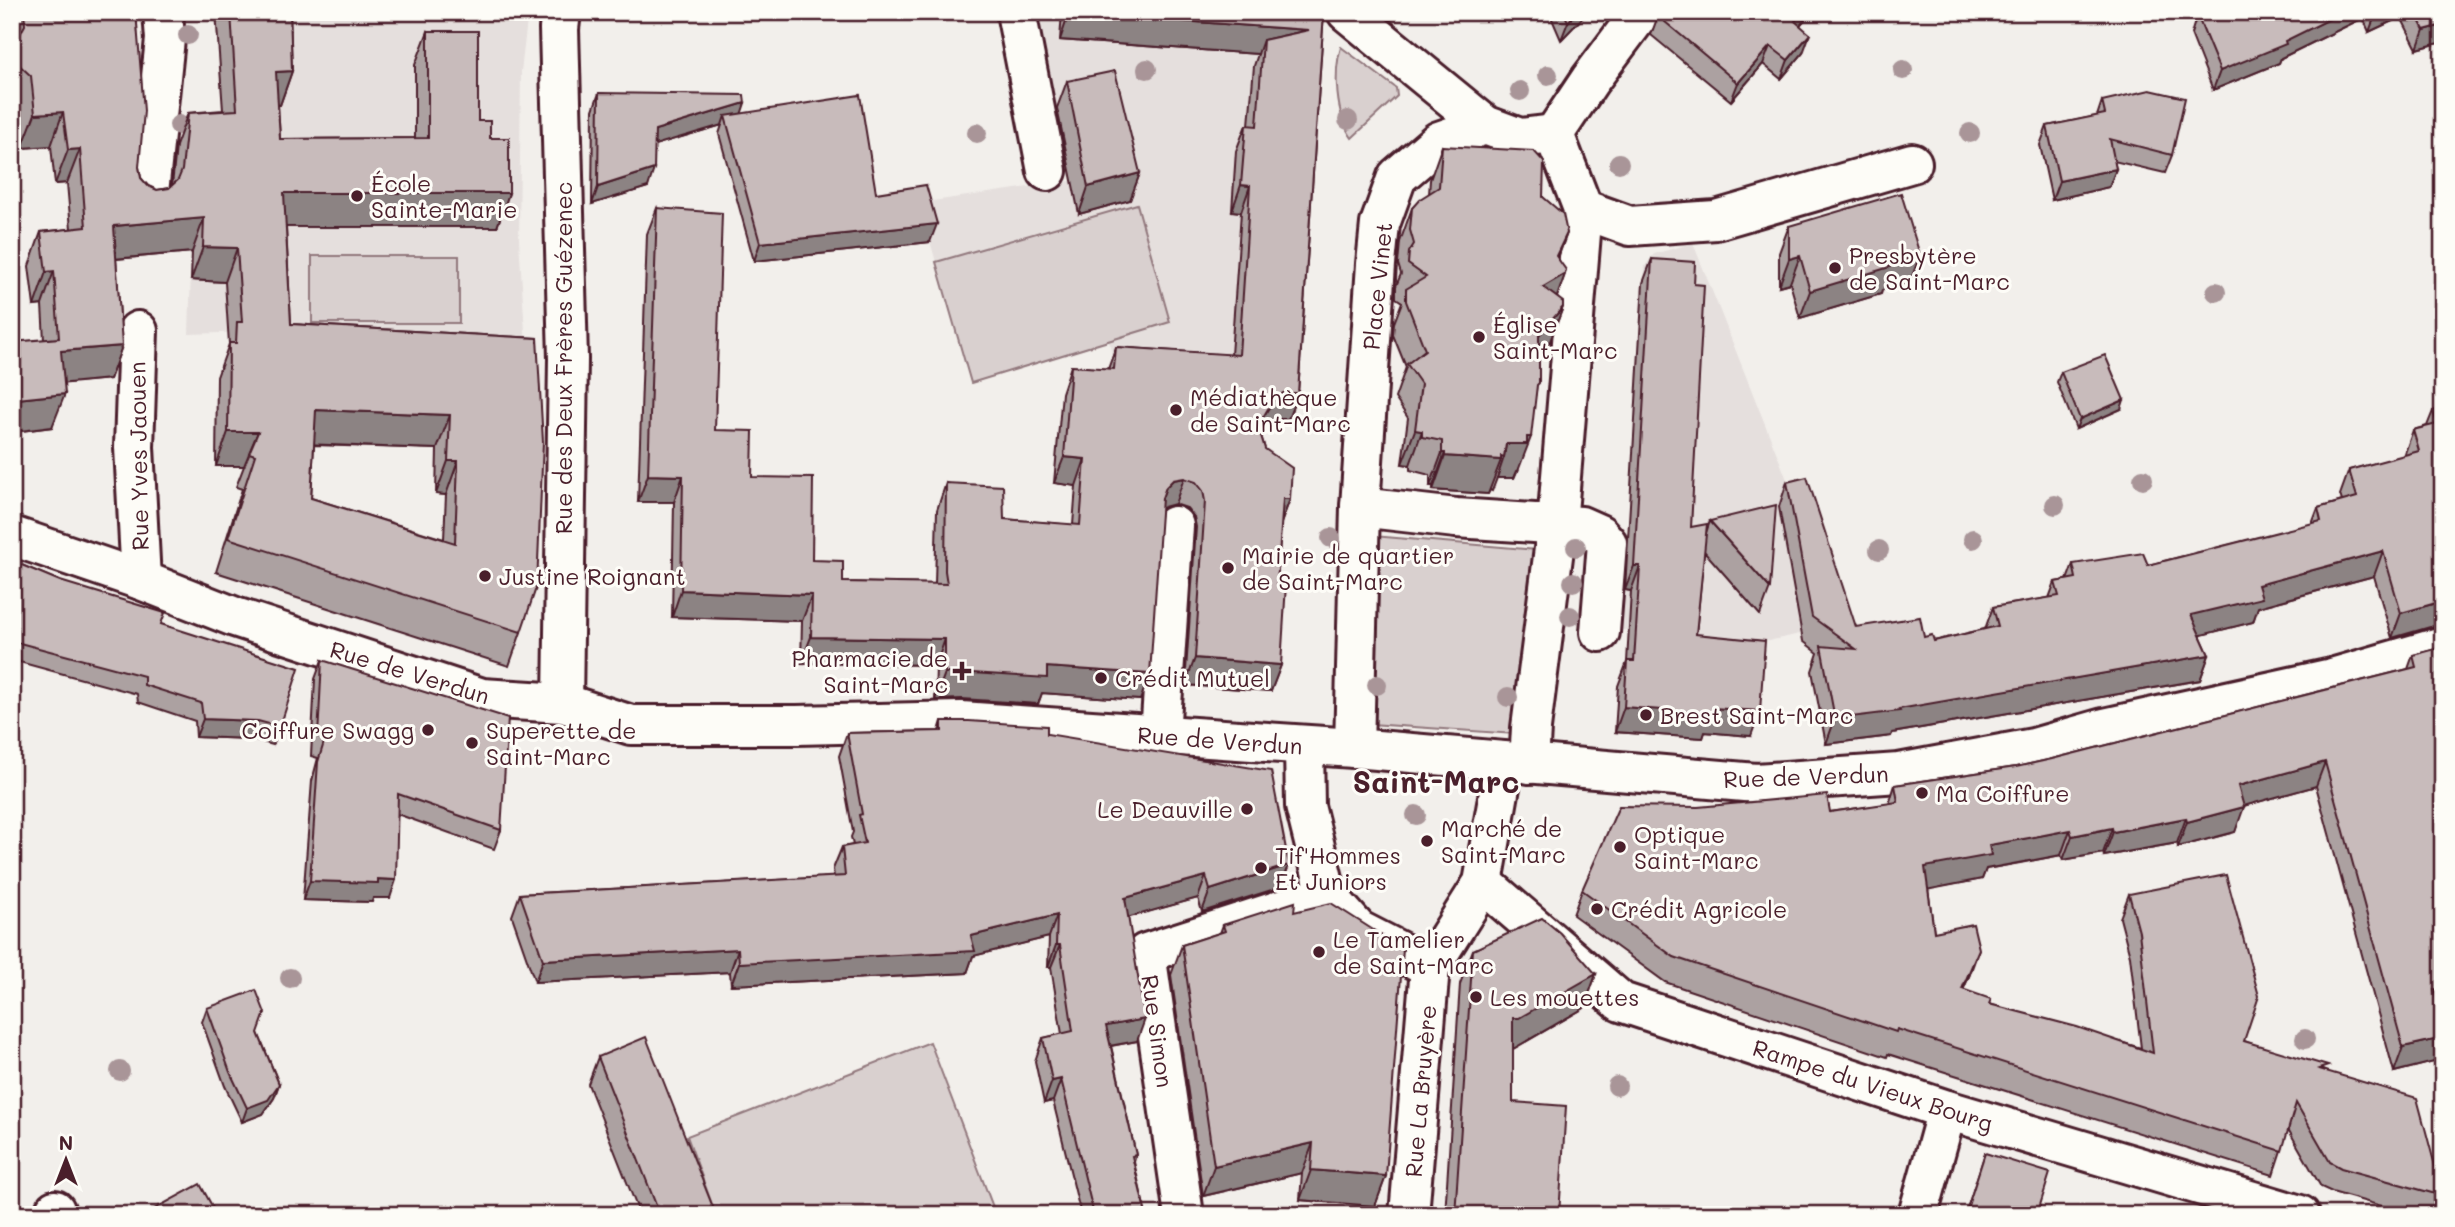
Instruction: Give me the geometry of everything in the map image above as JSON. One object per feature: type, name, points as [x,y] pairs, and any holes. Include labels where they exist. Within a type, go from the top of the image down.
[{"type":"street","points":[[148,202],[165,39],[163,12]]},
{"type":"street","name":"Rue des Deux Frères Guézenec","points":[[561,12],[559,29],[568,359],[563,703]]},
{"type":"street","points":[[1016,12],[1047,171]]},
{"type":"street","points":[[1347,12],[1485,125],[1520,138],[1555,134]]},
{"type":"street","points":[[1555,134],[1590,80],[1641,12]]},
{"type":"street","name":"Place Vinet","points":[[1354,748],[1360,508],[1380,224],[1397,177],[1439,141],[1485,125]]},
{"type":"street","points":[[1304,746],[1305,806],[1327,895],[1358,929],[1430,967],[1483,883],[1500,787],[1515,762],[1557,525],[1583,209],[1555,134]]},
{"type":"street","points":[[1583,209],[1630,226],[1716,220],[1912,163]]},
{"type":"street","name":"Rue Yves Jaouen","points":[[138,331],[134,447],[141,580]]},
{"type":"street","points":[[1360,508],[1581,526],[1599,534],[1607,543],[1600,632]]},
{"type":"street","points":[[1160,735],[1174,526]]},
{"type":"street","name":"Rue de Verdun","points":[[12,536],[141,580],[234,617],[482,698],[563,703],[631,725],[961,721],[1354,748],[1756,783],[1899,773],[2034,748],[2104,728],[2332,678],[2443,646]]},
{"type":"street","name":"Rampe du Vieux Bourg","points":[[1483,883],[1621,1002],[1947,1110],[2300,1215]]},
{"type":"street","name":"Rue Simon","points":[[1184,1215],[1146,953],[1327,895]]},
{"type":"street","name":"Rue La Bruyère","points":[[1409,1215],[1430,967]]},
{"type":"street","points":[[1918,1215],[1947,1110]]},
{"type":"shaded area","name":"École Sainte-Marie","points":[[216,12],[528,12],[521,72],[519,240],[526,347],[277,331],[189,334],[194,172],[227,172]]},
{"type":"shaded area","points":[[1032,12],[1302,12],[1238,255],[1229,382],[1116,374],[1109,341],[971,383],[919,203],[1071,181]]},
{"type":"shaded area","points":[[1341,47],[1396,88],[1397,96],[1352,138],[1339,106],[1337,69]]},
{"type":"shaded area","points":[[1137,204],[1170,322],[971,383],[936,262]]},
{"type":"shaded area","points":[[1693,243],[1811,540],[1844,641],[1807,647],[1804,633],[1720,652],[1676,633],[1605,629],[1610,549],[1628,547],[1645,266],[1654,254]]},
{"type":"shaded area","points":[[312,256],[459,256],[459,323],[312,323]]},
{"type":"shaded area","points":[[1373,536],[1537,550],[1515,734],[1371,724]]},
{"type":"shaded area","points":[[930,1042],[996,1215],[716,1215],[687,1136]]},
{"type":"building","points":[[24,12],[136,12],[144,111],[139,167],[141,178],[148,186],[157,190],[169,188],[178,180],[182,170],[188,113],[237,110],[231,12],[290,12],[292,71],[276,72],[280,139],[428,138],[428,31],[478,31],[478,121],[490,121],[490,138],[509,138],[509,193],[284,193],[291,324],[537,338],[543,442],[537,585],[521,632],[228,538],[255,455],[249,453],[258,432],[228,432],[229,343],[236,343],[237,322],[242,322],[237,248],[203,247],[204,218],[114,226],[122,346],[61,351],[65,394],[17,399],[16,395],[12,395],[12,342],[59,338],[54,271],[46,272],[41,232],[86,227],[80,149],[68,150],[63,112],[35,114],[31,76],[16,62],[14,45],[25,25]],"holes":[[[316,410],[450,415],[448,461],[458,461],[455,543],[311,498]]]},
{"type":"building","points":[[1069,12],[1324,12],[1298,393],[1283,393],[1272,402],[1258,426],[1265,449],[1292,468],[1290,499],[1283,499],[1277,584],[1286,584],[1281,665],[1195,658],[1205,501],[1203,491],[1196,482],[1184,478],[1173,480],[1166,487],[1162,498],[1150,674],[1047,667],[1047,678],[945,673],[945,639],[811,637],[812,595],[681,590],[683,476],[648,475],[657,208],[722,213],[715,430],[753,431],[752,477],[813,478],[812,560],[843,561],[843,582],[947,584],[946,483],[1003,486],[1004,519],[1080,525],[1085,459],[1064,457],[1071,366],[1114,369],[1116,347],[1239,355],[1250,186],[1241,185],[1246,125],[1257,126],[1263,40],[1309,30]]},
{"type":"building","points":[[1564,12],[1577,12],[1568,22]]},
{"type":"building","points":[[1660,12],[1709,12],[1717,18],[1722,12],[1802,12],[1795,21],[1810,34],[1788,60],[1770,46],[1738,83],[1658,16]]},
{"type":"building","points":[[2204,12],[2344,12],[2285,41],[2286,44],[2220,71],[2197,15]]},
{"type":"building","points":[[2415,12],[2443,12],[2443,25],[2424,30]]},
{"type":"building","points":[[1115,71],[1140,173],[1088,187],[1067,81]]},
{"type":"building","points":[[2150,90],[2185,98],[2172,155],[2110,139],[2116,169],[2059,181],[2047,126],[2105,114],[2102,101]]},
{"type":"building","points":[[599,93],[744,95],[745,103],[655,130],[654,169],[598,187]]},
{"type":"building","points":[[860,95],[876,193],[926,185],[937,224],[760,243],[725,116]]},
{"type":"building","name":"Église Saint-Marc","points":[[1442,146],[1534,151],[1544,162],[1543,197],[1563,214],[1567,233],[1556,256],[1566,270],[1565,274],[1543,287],[1563,302],[1563,307],[1539,335],[1539,383],[1531,437],[1527,437],[1527,444],[1506,444],[1501,460],[1445,456],[1445,453],[1442,453],[1442,441],[1422,437],[1422,431],[1415,430],[1421,384],[1407,364],[1425,350],[1406,301],[1406,289],[1426,277],[1408,264],[1409,252],[1414,244],[1410,230],[1412,208],[1420,199],[1439,187]]},
{"type":"building","points":[[1901,193],[1920,255],[1810,291],[1800,256],[1789,259],[1789,226]]},
{"type":"building","points":[[1652,259],[1695,262],[1694,284],[1704,285],[1691,527],[1707,524],[1696,634],[1765,641],[1760,711],[1713,708],[1712,714],[1624,707],[1627,661],[1634,661],[1640,566],[1634,566]]},
{"type":"building","points":[[2105,355],[2124,400],[2080,419],[2061,372]]},
{"type":"building","points":[[2443,408],[2443,601],[2401,613],[2383,551],[2258,585],[2262,598],[2191,615],[2209,655],[1899,709],[1900,711],[1835,719],[1821,646],[1856,649],[1812,617],[1787,482],[1807,477],[1856,627],[1920,617],[1924,637],[1932,635],[1934,641],[1998,626],[1993,607],[2059,596],[2055,582],[2076,578],[2073,564],[2143,553],[2148,565],[2321,521],[2318,508],[2357,497],[2349,470],[2419,451],[2413,430],[2437,424],[2433,411]]},
{"type":"building","points":[[1776,505],[1770,588],[1710,521]]},
{"type":"building","points":[[12,561],[60,581],[165,613],[161,624],[299,668],[280,727],[258,721],[203,719],[201,703],[144,685],[144,676],[12,641]]},
{"type":"building","points":[[2443,647],[2443,733],[2440,734],[2443,743],[2443,987],[2434,990],[2443,1022],[2443,1038],[2403,1047],[2325,762],[2238,786],[2244,807],[2187,822],[2186,818],[2113,832],[2112,828],[2072,836],[2070,830],[1989,845],[1991,855],[1925,867],[1934,932],[1973,924],[1979,949],[1962,989],[1991,999],[1989,1004],[2077,1027],[2153,1053],[2139,932],[2129,894],[2226,875],[2259,996],[2244,1041],[2328,1066],[2319,1069],[2417,1098],[2443,1196],[2341,1168],[2330,1162],[2296,1103],[2282,1151],[1897,1029],[1896,1032],[1674,957],[1582,890],[1619,806],[1698,807],[1827,795],[1830,812],[1898,802],[1895,785],[2052,759],[2416,667],[2413,655]]},
{"type":"building","points":[[322,660],[508,718],[501,830],[398,794],[396,880],[378,879],[378,883],[310,881],[318,762],[325,739],[318,737]]},
{"type":"building","points":[[942,721],[1047,726],[1047,734],[1271,771],[1289,865],[1210,890],[1206,876],[1125,898],[1145,1019],[1106,1026],[1136,1155],[1132,1156],[1146,1215],[1094,1215],[1061,1079],[1052,1081],[1043,1038],[1073,1031],[1060,945],[1056,945],[1057,915],[971,936],[975,951],[739,963],[738,949],[543,960],[520,894],[845,876],[842,847],[865,843],[847,733],[942,731]]},
{"type":"building","points":[[1295,902],[1294,912],[1331,903],[1403,949],[1386,1176],[1311,1170],[1313,1143],[1214,1166],[1182,945],[1225,931],[1223,925]]},
{"type":"building","points":[[1542,918],[1560,933],[1596,974],[1519,1018],[1513,1018],[1513,1102],[1566,1106],[1559,1215],[1455,1215],[1473,950]]},
{"type":"building","points":[[256,990],[265,1013],[258,1033],[279,1084],[268,1100],[247,1108],[230,1072],[207,1008]]},
{"type":"building","points":[[646,1037],[716,1215],[660,1215],[598,1057]]},
{"type":"building","points":[[1985,1153],[2050,1173],[2037,1215],[1988,1215],[1967,1209]]},
{"type":"building","points":[[200,1184],[217,1215],[145,1214]]},
{"type":"place","name":"École Sainte-Marie","points":[[357,196]]},
{"type":"place","name":"Presbytère de Saint-Marc","points":[[1835,268]]},
{"type":"place","name":"Église Saint-Marc","points":[[1479,337]]},
{"type":"place","name":"Médiathèque de Saint-Marc","points":[[1176,410]]},
{"type":"place","name":"Mairie de quartier de Saint-Marc","points":[[1228,568]]},
{"type":"place","name":"Justine Roignant","points":[[485,576]]},
{"type":"place","name":"Pharmacie de Saint-Marc","points":[[962,671]]},
{"type":"place","name":"Crédit Mutuel","points":[[1101,678]]},
{"type":"place","name":"Brest Saint-Marc","points":[[1646,715]]},
{"type":"place","name":"Coiffure Swagg","points":[[428,730]]},
{"type":"place","name":"Superette de Saint-Marc","points":[[472,743]]},
{"type":"place","name":"Ma Coiffure","points":[[1922,793]]},
{"type":"place","name":"Le Deauville","points":[[1247,809]]},
{"type":"place","name":"Marché de Saint-Marc","points":[[1427,841]]},
{"type":"place","name":"Optique Saint-Marc","points":[[1620,847]]},
{"type":"place","name":"Tif'Hommes Et Juniors","points":[[1261,868]]},
{"type":"place","name":"Crédit Agricole","points":[[1597,909]]},
{"type":"place","name":"Le Tamelier de Saint-Marc","points":[[1319,952]]},
{"type":"place","name":"Les mouettes","points":[[1476,997]]},
{"type":"district","name":"Saint-Marc","points":[[1436,781]]}]
